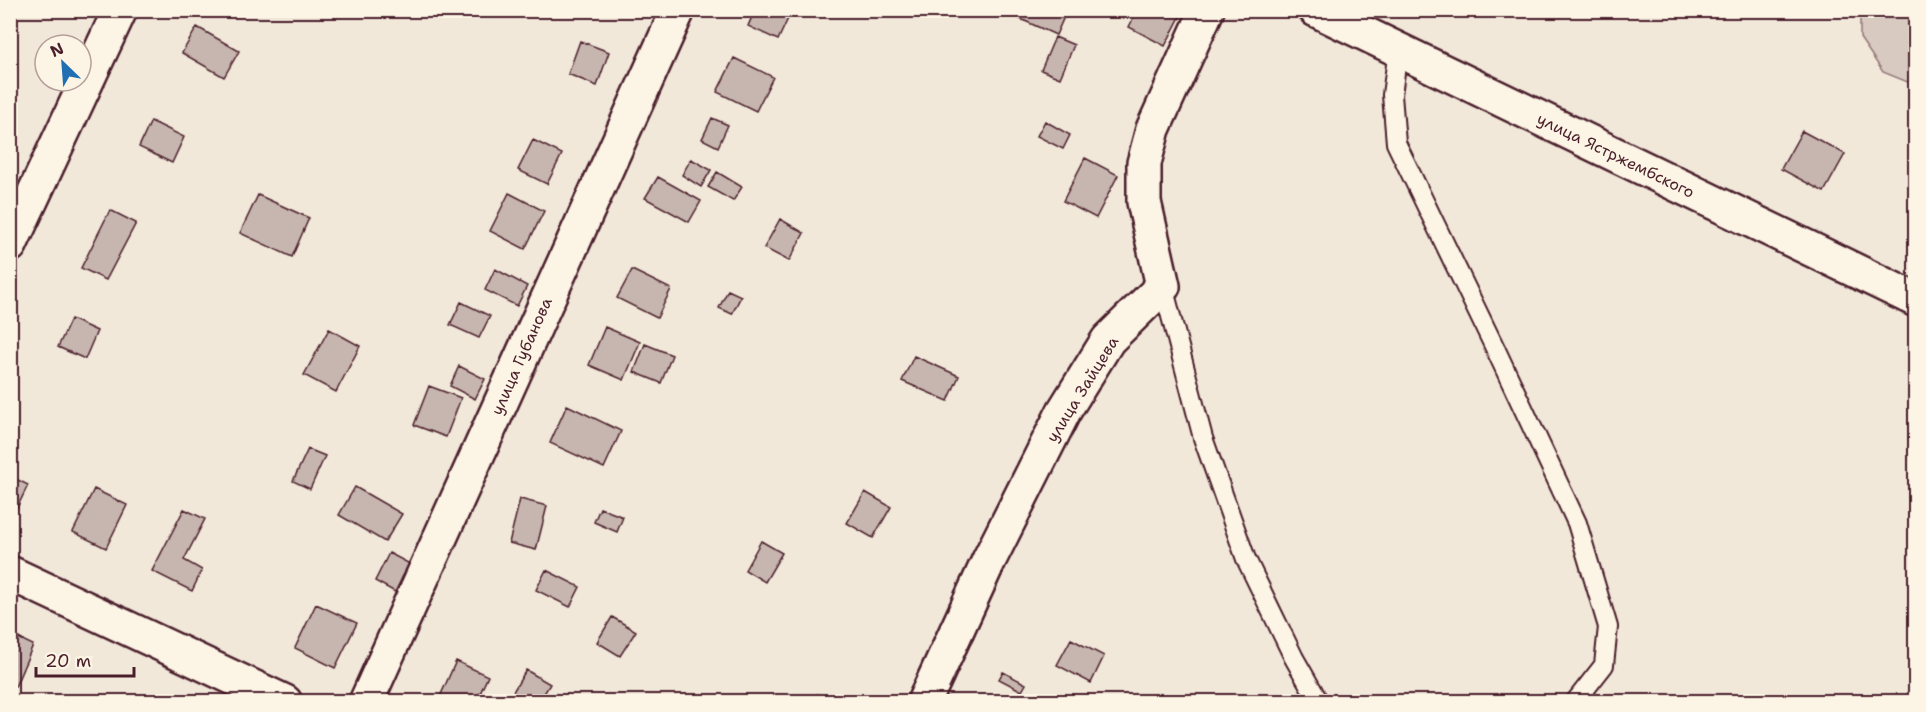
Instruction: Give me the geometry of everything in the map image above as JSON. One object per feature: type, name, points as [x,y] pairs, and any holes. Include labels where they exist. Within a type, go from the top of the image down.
[{"type":"street","points":[[10,245],[120,10]]},
{"type":"street","name":"улица Губанова","points":[[366,702],[678,10]]},
{"type":"street","points":[[1163,285],[1144,202],[1144,163],[1153,129],[1207,10]]},
{"type":"street","name":"улица Ястржембского","points":[[1316,10],[1916,300]]},
{"type":"street","name":"улица Зайцева","points":[[924,702],[989,560],[1064,411],[1108,340],[1163,285]]},
{"type":"street","points":[[10,573],[285,702]]},
{"type":"lane","points":[[1398,50],[1392,95],[1396,143],[1577,523],[1608,627],[1604,665],[1575,702]]},
{"type":"lane","points":[[1163,285],[1203,438],[1246,559],[1294,658],[1319,702]]},
{"type":"shaded area","points":[[1860,11],[1915,11],[1915,85],[1883,72],[1860,38]]},
{"type":"building","points":[[755,10],[792,10],[778,40],[748,26]]},
{"type":"building","points":[[1019,10],[1067,10],[1056,35],[1016,17]]},
{"type":"building","points":[[1137,10],[1173,10],[1181,15],[1165,46],[1129,27]]},
{"type":"building","points":[[197,27],[239,51],[224,77],[182,53]]},
{"type":"building","points":[[1055,37],[1074,45],[1060,78],[1041,70]]},
{"type":"building","points":[[580,41],[609,52],[597,86],[568,74]]},
{"type":"building","points":[[734,58],[773,77],[756,111],[717,92]]},
{"type":"building","points":[[712,118],[728,125],[718,147],[702,139]]},
{"type":"building","points":[[151,121],[184,137],[172,163],[139,147]]},
{"type":"building","points":[[1045,121],[1070,135],[1063,149],[1037,136]]},
{"type":"building","points":[[1802,131],[1845,154],[1824,192],[1781,169]]},
{"type":"building","points":[[533,140],[562,154],[547,184],[518,170]]},
{"type":"building","points":[[1085,158],[1118,175],[1096,218],[1063,201]]},
{"type":"building","points":[[691,159],[711,170],[701,187],[682,175]]},
{"type":"building","points":[[717,172],[742,187],[733,201],[708,187]]},
{"type":"building","points":[[658,177],[701,201],[689,222],[645,198]]},
{"type":"building","points":[[509,193],[544,211],[525,249],[490,231]]},
{"type":"building","points":[[258,195],[309,218],[292,257],[240,233]]},
{"type":"building","points":[[110,210],[136,223],[106,280],[81,268]]},
{"type":"building","points":[[780,219],[804,233],[789,261],[764,248]]},
{"type":"building","points":[[495,269],[527,286],[517,306],[485,290]]},
{"type":"building","points":[[632,270],[671,289],[657,318],[617,298]]},
{"type":"building","points":[[728,290],[741,296],[732,314],[719,308]]},
{"type":"building","points":[[461,302],[490,316],[479,338],[450,325]]},
{"type":"building","points":[[71,319],[97,331],[85,359],[58,347]]},
{"type":"building","points":[[605,327],[640,342],[624,380],[589,365]]},
{"type":"building","points":[[329,329],[360,346],[336,392],[304,375]]},
{"type":"building","points":[[645,344],[672,355],[661,383],[634,372]]},
{"type":"building","points":[[914,356],[959,376],[948,401],[902,381]]},
{"type":"building","points":[[459,366],[485,379],[475,399],[450,386]]},
{"type":"building","points":[[429,386],[461,398],[446,437],[414,425]]},
{"type":"building","points":[[567,405],[621,431],[604,468],[550,443]]},
{"type":"building","points":[[308,449],[325,456],[310,489],[293,481]]},
{"type":"building","points":[[10,476],[28,485],[14,514],[10,512]]},
{"type":"building","points":[[355,487],[402,514],[385,542],[339,515]]},
{"type":"building","points":[[94,489],[127,505],[106,548],[73,532]]},
{"type":"building","points":[[865,492],[891,507],[873,538],[847,523]]},
{"type":"building","points":[[520,499],[547,506],[536,550],[509,543]]},
{"type":"building","points":[[600,508],[623,517],[617,532],[594,522]]},
{"type":"building","points":[[184,509],[205,519],[184,560],[202,570],[192,591],[152,571]]},
{"type":"building","points":[[761,541],[782,553],[765,582],[745,570]]},
{"type":"building","points":[[389,553],[410,564],[395,592],[375,581]]},
{"type":"building","points":[[546,570],[580,587],[570,607],[536,590]]},
{"type":"building","points":[[316,604],[357,623],[335,668],[295,648]]},
{"type":"building","points":[[612,617],[636,631],[620,656],[597,642]]},
{"type":"building","points":[[14,636],[33,645],[15,687],[10,685],[10,645]]},
{"type":"building","points":[[1071,639],[1104,656],[1091,683],[1057,665]]},
{"type":"building","points":[[456,661],[488,676],[476,702],[445,702],[439,699]]},
{"type":"building","points":[[526,670],[550,684],[539,702],[522,702],[511,695]]},
{"type":"building","points":[[1003,672],[1026,684],[1022,691],[999,679]]},
{"type":"building","points":[[817,694],[836,702],[813,702]]}]
